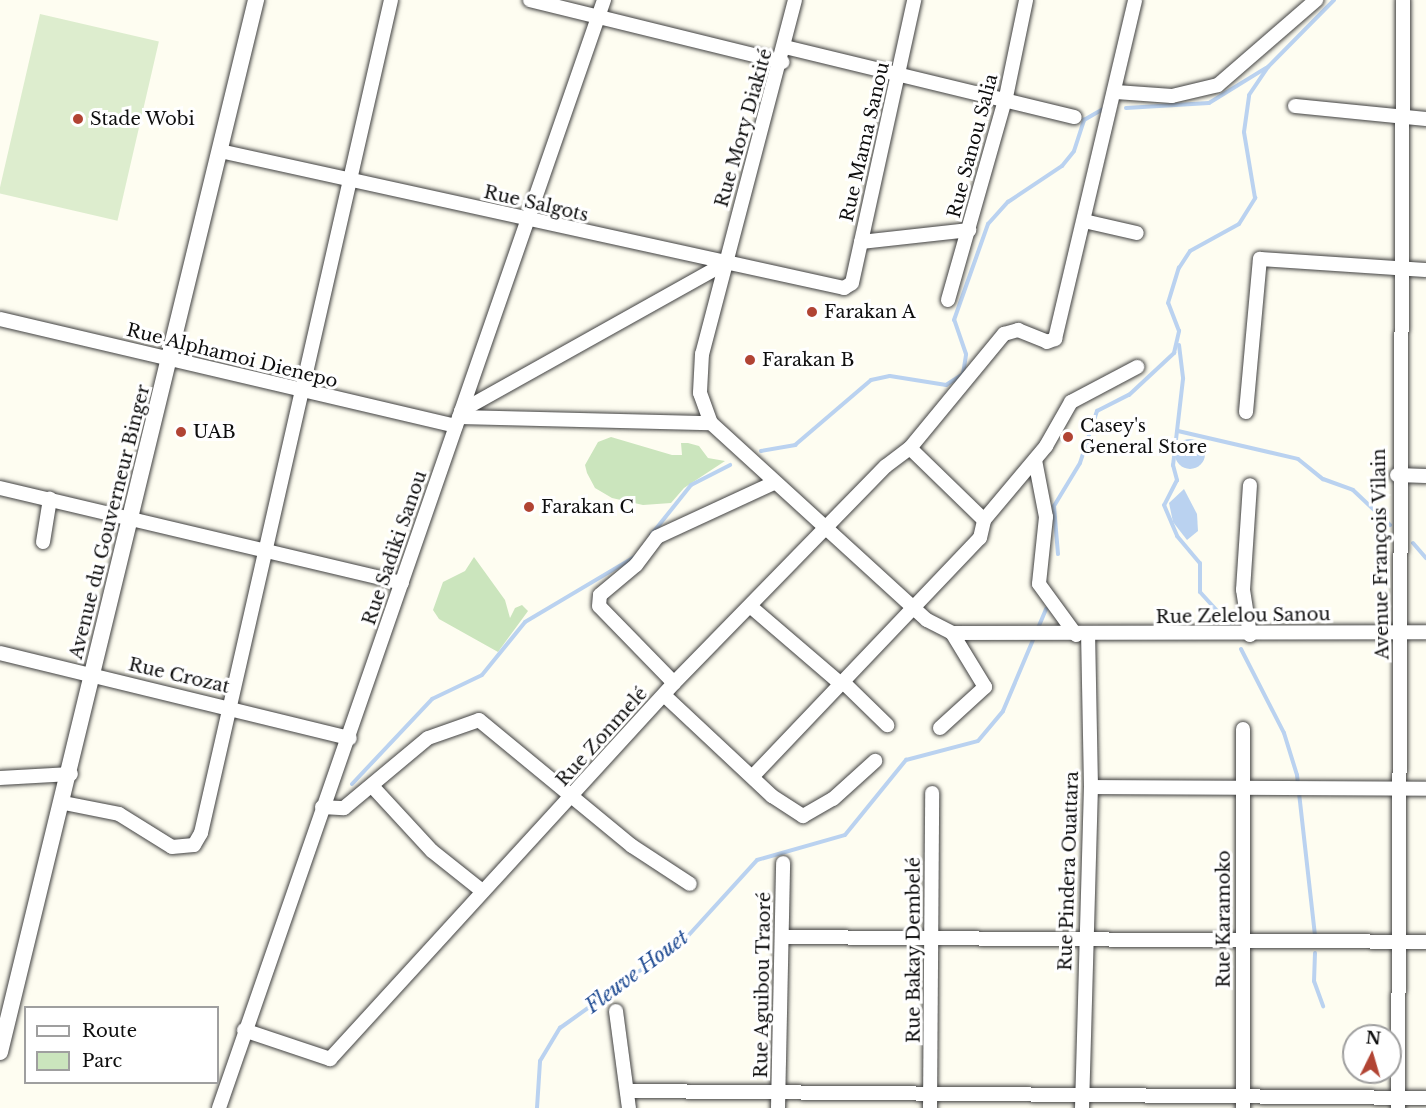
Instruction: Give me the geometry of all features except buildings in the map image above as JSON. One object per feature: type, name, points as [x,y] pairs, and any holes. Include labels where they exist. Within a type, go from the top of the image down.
[{"type":"street","name":"Avenue du Gouverneur Binger","points":[[0,1052],[64,803],[130,517],[256,0]]},
{"type":"street","points":[[64,803],[125,816],[172,847],[194,844],[265,550],[299,392],[351,181],[391,0]]},
{"type":"street","points":[[530,0],[782,62]]},
{"type":"street","name":"Rue Sadiki Sanou","points":[[219,1108],[322,807],[350,738],[604,0]]},
{"type":"street","name":"Rue Mory Diakité","points":[[711,423],[701,399],[700,371],[724,264],[782,62],[795,0]]},
{"type":"street","name":"Rue Mama Sanou","points":[[844,288],[852,283],[914,0]]},
{"type":"street","name":"Rue Sanou Salia","points":[[948,300],[1006,97],[1026,0]]},
{"type":"street","points":[[1135,0],[1116,92],[1084,220],[1137,233]]},
{"type":"street","points":[[1116,92],[1172,96],[1218,86],[1316,0]]},
{"type":"street","name":"Avenue François Vilain","points":[[1398,1103],[1397,942],[1403,789],[1397,475],[1403,0]]},
{"type":"street","points":[[785,47],[899,71],[1006,97],[1075,117]]},
{"type":"street","points":[[1295,106],[1426,119]]},
{"type":"street","name":"Rue Salgots","points":[[220,151],[527,221],[844,288]]},
{"type":"street","name":"Rue Zonmelé","points":[[244,1030],[330,1059],[481,890],[574,795],[674,683],[828,530],[886,465],[910,448],[1004,334],[1018,330],[1047,342],[1055,339],[1084,220]]},
{"type":"street","points":[[861,242],[969,230]]},
{"type":"street","points":[[1246,412],[1255,269],[1267,255],[1426,270]]},
{"type":"street","points":[[459,418],[724,264]]},
{"type":"street","name":"Rue Alphamoi Dienepo","points":[[0,319],[299,392],[459,418],[711,423]]},
{"type":"street","points":[[753,776],[980,538],[984,520],[1035,460],[1071,402],[1137,367]]},
{"type":"street","points":[[711,423],[913,608],[952,633],[985,687],[940,728]]},
{"type":"street","points":[[910,448],[984,520]]},
{"type":"street","points":[[1035,460],[1046,517],[1040,584],[1082,635]]},
{"type":"street","points":[[1397,475],[1426,476]]},
{"type":"street","points":[[674,683],[599,606],[601,592],[636,565],[657,537],[774,483]]},
{"type":"street","points":[[1250,485],[1243,590],[1250,635]]},
{"type":"street","points":[[0,488],[402,583]]},
{"type":"street","points":[[43,542],[50,499]]},
{"type":"street","points":[[750,606],[842,683],[886,725]]},
{"type":"street","name":"Rue Zelelou Sanou","points":[[952,633],[988,636],[1426,632]]},
{"type":"street","name":"Rue Pindera Ouattara","points":[[1082,635],[1091,787],[1084,939],[1082,1108]]},
{"type":"street","name":"Rue Crozat","points":[[0,653],[228,706],[350,738]]},
{"type":"street","points":[[664,695],[772,796],[808,815],[875,761]]},
{"type":"street","points":[[322,807],[344,808],[428,738],[479,720],[574,795],[632,846],[690,884]]},
{"type":"street","name":"Rue Karamoko","points":[[1243,729],[1241,944],[1243,1101]]},
{"type":"street","points":[[0,778],[71,774]]},
{"type":"street","points":[[372,786],[432,851],[481,890]]},
{"type":"street","points":[[1091,787],[1426,789]]},
{"type":"street","name":"Rue Bakay Dembelé","points":[[930,1108],[933,938],[932,793]]},
{"type":"street","name":"Rue Aguibou Traoré","points":[[778,1108],[783,863]]},
{"type":"street","points":[[782,938],[1084,939],[1241,944],[1426,942]]},
{"type":"street","points":[[616,1011],[629,1091],[629,1108]]},
{"type":"street","points":[[629,1091],[1082,1093],[1243,1101],[1398,1103],[1426,1098]]},
{"type":"green space","name":"Stade Wobi","points":[[40,14],[159,41],[117,221],[0,194]]},
{"type":"green space","points":[[611,437],[672,455],[682,455],[681,443],[688,443],[699,446],[708,458],[725,461],[684,488],[671,503],[643,505],[612,498],[595,488],[587,473],[585,465],[598,442]]},
{"type":"green space","points":[[474,557],[505,600],[510,618],[515,608],[522,605],[528,611],[498,652],[439,619],[433,610],[443,582],[465,571]]},
{"type":"water","points":[[1190,439],[1196,440],[1204,448],[1204,460],[1196,468],[1190,469],[1184,468],[1176,460],[1175,454],[1176,448],[1184,440]]},
{"type":"water","points":[[1184,489],[1197,514],[1198,531],[1187,540],[1173,522],[1169,503]]},
{"type":"waterway","name":"Fleuve Houet","points":[[1058,554],[1054,506],[1080,463],[1097,411],[1129,395],[1174,353],[1179,331],[1168,303],[1179,268],[1190,251],[1239,224],[1255,198],[1244,132],[1249,95],[1268,67],[1334,0]]},
{"type":"waterway","points":[[1126,108],[1209,103],[1266,68]]},
{"type":"waterway","points":[[761,451],[795,445],[871,380],[890,376],[946,385],[963,374],[966,354],[954,320],[988,224],[1008,202],[1062,166],[1074,151],[1084,120],[1103,109]]},
{"type":"waterway","points":[[1179,345],[1183,379],[1173,465],[1177,480],[1164,505],[1177,536],[1200,563],[1200,592],[1229,624]]},
{"type":"waterway","points":[[1178,431],[1298,459],[1323,479],[1353,490],[1390,525]]},
{"type":"waterway","points":[[651,535],[691,485],[730,465]]},
{"type":"waterway","points":[[1413,543],[1426,558]]},
{"type":"waterway","points":[[352,784],[432,699],[482,675],[525,622],[636,556]]},
{"type":"waterway","name":"Fleuve Houet","points":[[537,1108],[540,1061],[560,1028],[687,937],[757,860],[845,835],[906,760],[978,741],[1003,711],[1046,609]]},
{"type":"waterway","points":[[1241,649],[1284,733],[1297,775],[1315,936]]},
{"type":"waterway","points":[[1315,953],[1314,981],[1323,1006]]},
{"type":"place","name":"Stade Wobi","points":[[78,119]]},
{"type":"place","name":"Farakan A","points":[[812,312]]},
{"type":"place","name":"Farakan B","points":[[750,360]]},
{"type":"place","name":"UAB","points":[[181,432]]},
{"type":"place","name":"Casey's General Store","points":[[1068,437]]},
{"type":"place","name":"Farakan C","points":[[529,507]]}]
